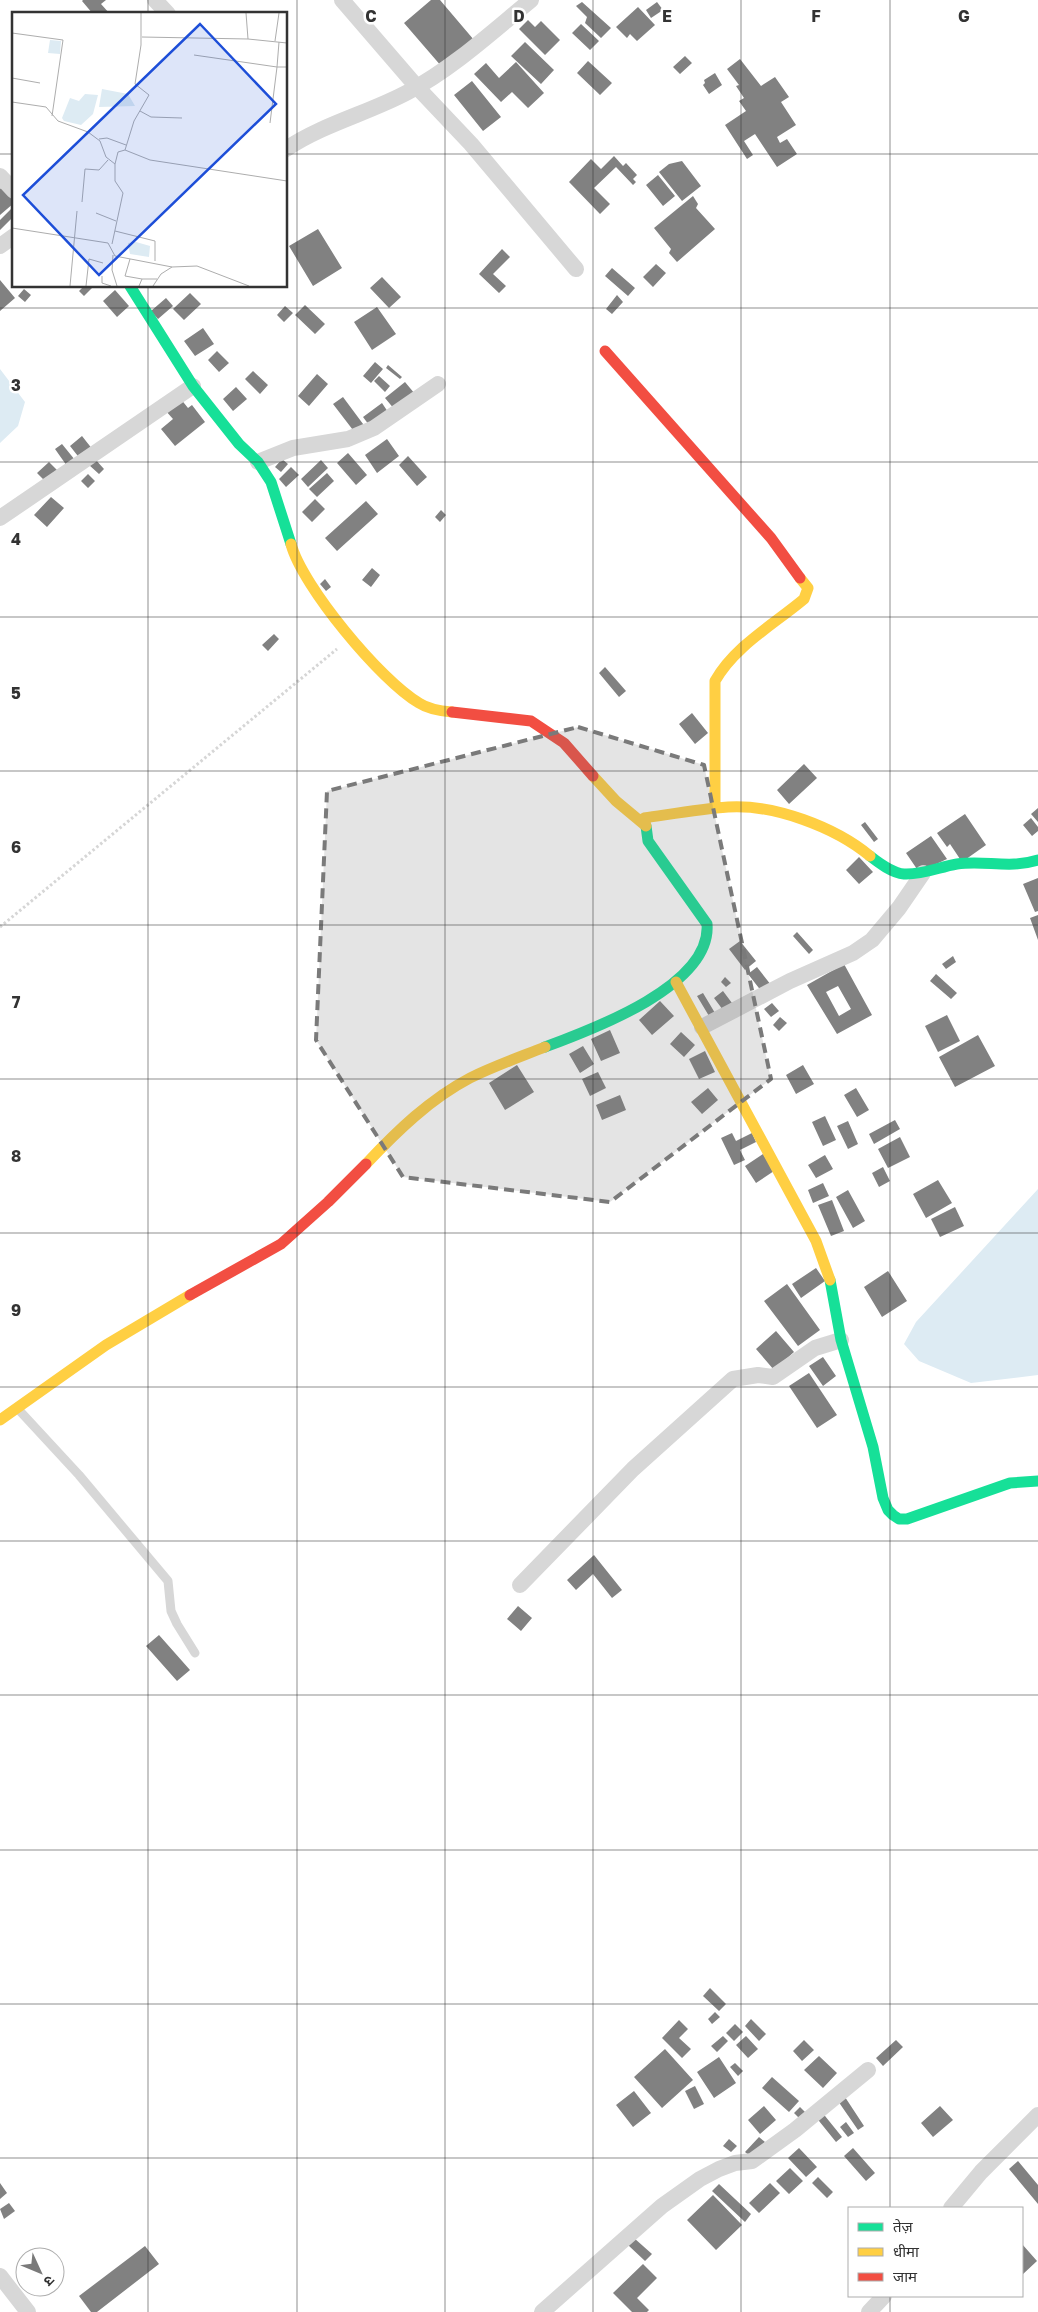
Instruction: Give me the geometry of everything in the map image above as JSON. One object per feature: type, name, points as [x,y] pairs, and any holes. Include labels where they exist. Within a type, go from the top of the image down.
[{"type":"street","points":[[155,0],[166,12]]},
{"type":"street","points":[[342,0],[417,87],[471,144],[576,269]]},
{"type":"street","points":[[288,148],[302,139],[383,105],[417,87],[443,70],[531,0]]},
{"type":"street","points":[[0,176],[12,189]]},
{"type":"street","points":[[0,246],[12,237]]},
{"type":"street","points":[[131,288],[193,386],[240,444],[258,462],[270,482],[278,501],[294,556],[301,572],[314,592],[353,636],[385,677],[423,706],[450,712],[531,721],[564,742],[616,801],[646,826]]},
{"type":"street","points":[[605,351],[771,538],[808,588],[804,599],[741,650],[719,671],[715,680],[715,808]]},
{"type":"street","points":[[258,462],[293,448],[348,439],[374,428],[438,384]]},
{"type":"street","points":[[0,518],[193,386]]},
{"type":"street","points":[[0,1420],[84,1359],[141,1323],[281,1243],[386,1144],[447,1091],[501,1064],[567,1039],[628,1012],[660,995],[676,982],[699,954],[707,940],[707,924],[651,845],[644,818],[715,808],[752,808],[808,821],[836,832],[852,841],[892,870],[902,874],[923,873],[958,864],[1023,865],[1038,860]]},
{"type":"street","points":[[702,1027],[790,981],[853,953],[872,940],[894,914],[923,873]]},
{"type":"street","points":[[676,982],[816,1241],[828,1272],[841,1340],[873,1447],[883,1498],[888,1510],[899,1519],[908,1519],[1010,1483],[1038,1481]]},
{"type":"street","points":[[520,1585],[633,1468],[733,1379],[758,1376],[773,1377],[815,1348],[841,1340]]},
{"type":"street","points":[[542,2312],[662,2206],[700,2179],[719,2169],[735,2163],[752,2161],[795,2130],[868,2070]]},
{"type":"street","points":[[952,2207],[981,2172],[1038,2115]]},
{"type":"street","points":[[0,2276],[28,2312]]},
{"type":"street","points":[[869,2312],[883,2297]]},
{"type":"lane","points":[[17,1407],[79,1474],[168,1581],[171,1610],[177,1624],[195,1653]]},
{"type":"path","points":[[0,927],[353,636]]},
{"type":"highlighted area","points":[[578,727],[704,765],[771,1079],[610,1202],[403,1177],[316,1040],[327,791]]},
{"type":"shaded area","points":[[0,369],[25,402],[18,426],[0,443]]},
{"type":"shaded area","points":[[1038,1189],[1038,1375],[971,1383],[919,1361],[904,1344],[916,1322]]},
{"type":"building","points":[[106,0],[101,4],[108,12],[91,12],[82,1]]},
{"type":"building","points":[[431,0],[440,0],[474,40],[442,67],[404,23]]},
{"type":"building","points":[[582,2],[611,28],[601,38],[585,23],[587,17],[576,6]]},
{"type":"building","points":[[657,2],[663,10],[651,18],[646,10]]},
{"type":"building","points":[[638,7],[655,25],[637,41],[630,34],[627,38],[616,27]]},
{"type":"building","points":[[528,20],[535,27],[541,21],[560,40],[545,55],[519,29]]},
{"type":"building","points":[[581,24],[599,41],[590,50],[572,33]]},
{"type":"building","points":[[525,42],[554,70],[541,84],[511,56]]},
{"type":"building","points":[[685,56],[692,63],[680,74],[673,67]]},
{"type":"building","points":[[740,59],[761,86],[775,77],[789,97],[781,102],[796,125],[777,137],[780,143],[787,139],[797,154],[777,167],[755,134],[744,141],[753,155],[747,159],[725,125],[746,111],[739,101],[744,98],[736,86],[739,85],[727,69]]},
{"type":"building","points":[[588,61],[612,83],[600,95],[577,73]]},
{"type":"building","points":[[516,62],[544,93],[528,108],[512,92],[501,102],[474,74],[486,63],[499,78]]},
{"type":"building","points":[[715,73],[722,85],[709,94],[703,85],[705,83],[704,80]]},
{"type":"building","points":[[472,81],[501,117],[483,131],[454,95]]},
{"type":"building","points":[[614,156],[623,166],[626,163],[637,175],[633,179],[636,182],[633,185],[616,167],[594,188],[610,204],[600,214],[569,182],[591,159],[601,169]]},
{"type":"building","points":[[682,161],[701,186],[682,201],[659,172],[669,164]]},
{"type":"building","points":[[658,175],[675,196],[663,206],[646,185]]},
{"type":"building","points":[[2,187],[12,198],[12,205],[0,215],[0,189]]},
{"type":"building","points":[[693,196],[698,204],[696,208],[715,229],[677,262],[669,253],[671,249],[654,228]]},
{"type":"building","points":[[12,208],[12,218],[0,230],[0,220]]},
{"type":"building","points":[[318,229],[342,268],[313,286],[289,246]]},
{"type":"building","points":[[502,249],[510,257],[493,274],[506,286],[499,293],[479,274]]},
{"type":"building","points":[[656,264],[666,273],[653,287],[643,277]]},
{"type":"building","points":[[612,268],[635,288],[628,296],[605,276]]},
{"type":"building","points":[[382,277],[401,297],[389,308],[370,288]]},
{"type":"building","points":[[0,280],[15,298],[0,311]]},
{"type":"building","points":[[82,288],[92,288],[84,296],[79,291]]},
{"type":"building","points":[[24,289],[31,295],[25,302],[18,296]]},
{"type":"building","points":[[115,290],[129,306],[117,317],[103,301]]},
{"type":"building","points":[[190,293],[201,304],[184,320],[173,309]]},
{"type":"building","points":[[617,295],[623,302],[612,314],[606,309]]},
{"type":"building","points":[[166,298],[173,306],[158,319],[151,311]]},
{"type":"building","points":[[305,305],[325,324],[315,334],[295,315]]},
{"type":"building","points":[[285,306],[293,313],[284,322],[277,315]]},
{"type":"building","points":[[377,307],[396,334],[372,350],[354,322]]},
{"type":"building","points":[[203,328],[214,344],[195,356],[184,341]]},
{"type":"building","points":[[217,351],[229,363],[219,372],[208,360]]},
{"type":"building","points":[[375,362],[383,369],[371,383],[363,376]]},
{"type":"building","points":[[388,365],[402,377],[400,379],[386,368]]},
{"type":"building","points":[[253,371],[268,385],[260,394],[245,379]]},
{"type":"building","points":[[317,374],[328,384],[309,406],[298,396]]},
{"type":"building","points":[[379,376],[390,386],[385,392],[374,381]]},
{"type":"building","points":[[405,382],[415,394],[395,410],[385,398]]},
{"type":"building","points":[[236,387],[247,399],[233,411],[223,399]]},
{"type":"building","points":[[343,397],[366,428],[356,434],[333,404]]},
{"type":"building","points":[[180,398],[188,408],[192,405],[205,422],[175,446],[161,429],[173,419],[165,410]]},
{"type":"building","points":[[382,403],[388,412],[369,425],[363,417]]},
{"type":"building","points":[[82,436],[93,450],[81,460],[70,446]]},
{"type":"building","points":[[387,439],[399,456],[377,473],[365,455]]},
{"type":"building","points":[[62,444],[75,460],[67,466],[55,449]]},
{"type":"building","points":[[348,453],[367,475],[356,485],[337,463]]},
{"type":"building","points":[[408,456],[427,477],[417,486],[399,465]]},
{"type":"building","points":[[95,459],[104,469],[99,474],[89,465]]},
{"type":"building","points":[[282,459],[288,464],[281,472],[275,467]]},
{"type":"building","points":[[321,460],[328,468],[308,487],[301,479]]},
{"type":"building","points":[[49,462],[58,471],[46,482],[37,473]]},
{"type":"building","points":[[291,467],[299,475],[286,487],[279,479]]},
{"type":"building","points":[[327,473],[334,481],[317,497],[309,489]]},
{"type":"building","points":[[88,474],[95,481],[88,488],[81,481]]},
{"type":"building","points":[[51,497],[64,508],[47,527],[34,515]]},
{"type":"building","points":[[315,499],[325,509],[312,522],[302,512]]},
{"type":"building","points":[[366,501],[378,514],[337,551],[325,538]]},
{"type":"building","points":[[441,510],[446,515],[440,522],[435,517]]},
{"type":"building","points":[[372,568],[380,575],[371,587],[362,580]]},
{"type":"building","points":[[325,579],[331,587],[326,591],[320,584]]},
{"type":"building","points":[[274,634],[279,639],[268,651],[262,645]]},
{"type":"building","points":[[605,667],[626,691],[619,697],[599,673]]},
{"type":"building","points":[[692,713],[708,733],[695,744],[679,724]]},
{"type":"building","points":[[804,764],[817,778],[789,804],[777,790]]},
{"type":"building","points":[[1038,808],[1038,822],[1031,814]]},
{"type":"building","points":[[965,814],[986,845],[962,862],[950,844],[947,847],[937,833]]},
{"type":"building","points":[[1031,818],[1038,827],[1038,831],[1032,836],[1023,825]]},
{"type":"building","points":[[865,822],[878,839],[874,842],[861,825]]},
{"type":"building","points":[[931,836],[947,859],[919,872],[906,853]]},
{"type":"building","points":[[859,857],[873,872],[859,884],[846,870]]},
{"type":"building","points":[[1038,878],[1038,911],[1035,912],[1023,884]]},
{"type":"building","points":[[1038,915],[1038,940],[1030,918]]},
{"type":"building","points":[[797,932],[813,950],[809,954],[793,936]]},
{"type":"building","points":[[740,941],[756,961],[745,970],[729,949]]},
{"type":"building","points":[[953,956],[956,962],[946,969],[942,964]]},
{"type":"building","points":[[844,964],[872,1015],[837,1034],[807,985]],"holes":[[[838,986],[851,1009],[839,1016],[826,992]]]},
{"type":"building","points":[[757,967],[771,985],[762,992],[748,974]]},
{"type":"building","points":[[936,974],[957,993],[951,999],[930,981]]},
{"type":"building","points":[[725,977],[731,983],[726,987],[721,982]]},
{"type":"building","points":[[723,991],[732,1003],[723,1010],[714,998]]},
{"type":"building","points":[[703,993],[715,1013],[709,1016],[697,996]]},
{"type":"building","points":[[660,1001],[674,1016],[652,1035],[639,1020]]},
{"type":"building","points":[[772,1003],[779,1011],[771,1017],[764,1009]]},
{"type":"building","points":[[947,1015],[960,1041],[938,1052],[925,1026]]},
{"type":"building","points":[[780,1017],[787,1023],[779,1031],[773,1025]]},
{"type":"building","points":[[610,1030],[620,1053],[601,1061],[591,1039]]},
{"type":"building","points":[[681,1032],[695,1045],[684,1057],[670,1044]]},
{"type":"building","points":[[978,1035],[995,1066],[955,1087],[939,1057]]},
{"type":"building","points":[[583,1046],[594,1064],[580,1073],[569,1054]]},
{"type":"building","points":[[705,1051],[715,1072],[699,1079],[689,1059]]},
{"type":"building","points":[[517,1065],[534,1092],[505,1110],[489,1083]]},
{"type":"building","points":[[803,1065],[814,1084],[796,1094],[786,1075]]},
{"type":"building","points":[[598,1072],[606,1088],[590,1096],[582,1079]]},
{"type":"building","points":[[708,1088],[718,1100],[702,1114],[691,1102]]},
{"type":"building","points":[[856,1088],[869,1110],[857,1117],[844,1095]]},
{"type":"building","points":[[620,1095],[626,1110],[602,1120],[596,1105]]},
{"type":"building","points":[[825,1116],[836,1140],[823,1146],[812,1122]]},
{"type":"building","points":[[895,1120],[900,1129],[874,1144],[869,1134]]},
{"type":"building","points":[[848,1121],[858,1144],[848,1149],[837,1126]]},
{"type":"building","points":[[732,1133],[736,1141],[752,1133],[756,1142],[740,1150],[745,1160],[734,1165],[721,1138]]},
{"type":"building","points":[[900,1137],[910,1157],[888,1168],[878,1149]]},
{"type":"building","points":[[763,1154],[774,1171],[756,1183],[745,1166]]},
{"type":"building","points":[[825,1155],[833,1169],[816,1178],[808,1165]]},
{"type":"building","points":[[883,1167],[890,1181],[879,1187],[872,1173]]},
{"type":"building","points":[[938,1180],[952,1203],[926,1218],[913,1194]]},
{"type":"building","points":[[823,1183],[829,1196],[813,1203],[808,1190]]},
{"type":"building","points":[[848,1190],[865,1221],[853,1228],[836,1197]]},
{"type":"building","points":[[832,1200],[844,1231],[831,1236],[818,1205]]},
{"type":"building","points":[[955,1207],[964,1226],[940,1237],[931,1219]]},
{"type":"building","points":[[816,1268],[825,1281],[801,1298],[792,1284]]},
{"type":"building","points":[[888,1271],[907,1301],[882,1317],[864,1287]]},
{"type":"building","points":[[787,1284],[820,1330],[798,1346],[764,1301]]},
{"type":"building","points":[[776,1331],[794,1352],[774,1370],[756,1349]]},
{"type":"building","points":[[823,1357],[836,1376],[823,1386],[809,1366]]},
{"type":"building","points":[[809,1373],[837,1415],[817,1428],[789,1386]]},
{"type":"building","points":[[594,1555],[622,1590],[612,1598],[593,1574],[576,1590],[567,1580]]},
{"type":"building","points":[[518,1606],[532,1618],[521,1631],[507,1619]]},
{"type":"building","points":[[159,1635],[190,1670],[177,1681],[146,1646]]},
{"type":"building","points":[[710,1988],[726,2004],[719,2011],[703,1996]]},
{"type":"building","points":[[715,2012],[720,2017],[712,2024],[708,2019]]},
{"type":"building","points":[[751,2019],[766,2034],[759,2041],[745,2026]]},
{"type":"building","points":[[679,2020],[688,2029],[679,2038],[691,2049],[682,2058],[662,2038]]},
{"type":"building","points":[[735,2024],[743,2032],[734,2041],[726,2033]]},
{"type":"building","points":[[723,2036],[728,2041],[717,2052],[711,2046]]},
{"type":"building","points":[[746,2036],[758,2049],[748,2058],[736,2045]]},
{"type":"building","points":[[804,2040],[814,2050],[802,2061],[793,2051]]},
{"type":"building","points":[[896,2040],[903,2047],[883,2066],[876,2058]]},
{"type":"building","points":[[665,2049],[693,2080],[662,2108],[634,2077]]},
{"type":"building","points":[[819,2056],[837,2073],[823,2088],[804,2070]]},
{"type":"building","points":[[719,2057],[736,2083],[714,2098],[697,2072]]},
{"type":"building","points":[[735,2063],[743,2071],[738,2076],[730,2067]]},
{"type":"building","points":[[772,2077],[799,2101],[789,2112],[762,2088]]},
{"type":"building","points":[[695,2086],[704,2104],[694,2109],[685,2091]]},
{"type":"building","points":[[634,2091],[651,2113],[633,2127],[616,2105]]},
{"type":"building","points":[[845,2097],[864,2126],[858,2130],[838,2101]]},
{"type":"building","points":[[764,2106],[776,2120],[760,2134],[748,2120]]},
{"type":"building","points":[[940,2106],[953,2120],[933,2137],[921,2123]]},
{"type":"building","points":[[800,2107],[808,2115],[802,2121],[794,2113]]},
{"type":"building","points":[[821,2111],[842,2137],[836,2142],[815,2116]]},
{"type":"building","points":[[846,2122],[854,2133],[848,2137],[840,2127]]},
{"type":"building","points":[[759,2137],[765,2142],[751,2157],[745,2152]]},
{"type":"building","points":[[729,2139],[737,2146],[731,2152],[723,2146]]},
{"type":"building","points":[[799,2148],[817,2167],[806,2177],[788,2158]]},
{"type":"building","points":[[853,2148],[875,2173],[866,2181],[844,2156]]},
{"type":"building","points":[[1018,2161],[1038,2185],[1038,2204],[1009,2169]]},
{"type":"building","points":[[790,2168],[803,2181],[789,2194],[776,2181]]},
{"type":"building","points":[[818,2177],[833,2192],[827,2198],[812,2183]]},
{"type":"building","points":[[0,2183],[7,2193],[0,2199]]},
{"type":"building","points":[[770,2183],[780,2193],[759,2213],[749,2203]]},
{"type":"building","points":[[719,2184],[751,2214],[745,2222],[712,2191]]},
{"type":"building","points":[[713,2195],[742,2225],[716,2250],[687,2220]]},
{"type":"building","points":[[9,2203],[15,2211],[4,2219],[0,2209]]},
{"type":"building","points":[[634,2238],[652,2254],[645,2261],[628,2245]]},
{"type":"building","points":[[1023,2245],[1037,2261],[1023,2274]]},
{"type":"building","points":[[145,2246],[159,2264],[97,2312],[91,2312],[79,2296]]},
{"type":"building","points":[[643,2264],[657,2278],[637,2298],[649,2310],[647,2312],[632,2312],[613,2293]]},
{"type":"traffic: fast","points":[[131,288],[193,386],[239,444],[258,462],[271,482],[291,544]]},
{"type":"traffic: fast","points":[[545,1047],[618,1017],[645,1002],[670,986],[690,967],[703,946],[707,924],[648,841],[646,826]]},
{"type":"traffic: fast","points":[[870,856],[890,870],[904,874],[924,872],[957,864],[1017,864],[1038,860]]},
{"type":"traffic: fast","points":[[830,1280],[841,1340],[873,1447],[883,1498],[888,1510],[893,1515],[899,1519],[907,1519],[1010,1483],[1038,1481]]},
{"type":"traffic: slow","points":[[291,544],[298,562],[326,607],[385,675],[403,692],[423,705],[452,712]]},
{"type":"traffic: slow","points":[[715,808],[715,681],[733,657],[755,637],[804,599],[808,588],[800,578]]},
{"type":"traffic: slow","points":[[593,776],[616,801],[646,826],[644,818],[728,807],[765,809],[822,827],[856,845],[870,856]]},
{"type":"traffic: slow","points":[[676,982],[816,1241],[830,1280]]},
{"type":"traffic: slow","points":[[366,1164],[415,1116],[455,1086],[488,1070],[545,1047]]},
{"type":"traffic: slow","points":[[0,1420],[106,1345],[190,1295]]},
{"type":"traffic: jam","points":[[605,351],[771,538],[800,578]]},
{"type":"traffic: jam","points":[[452,712],[531,721],[564,743],[593,776]]},
{"type":"traffic: jam","points":[[190,1295],[281,1244],[328,1202],[366,1164]]}]
